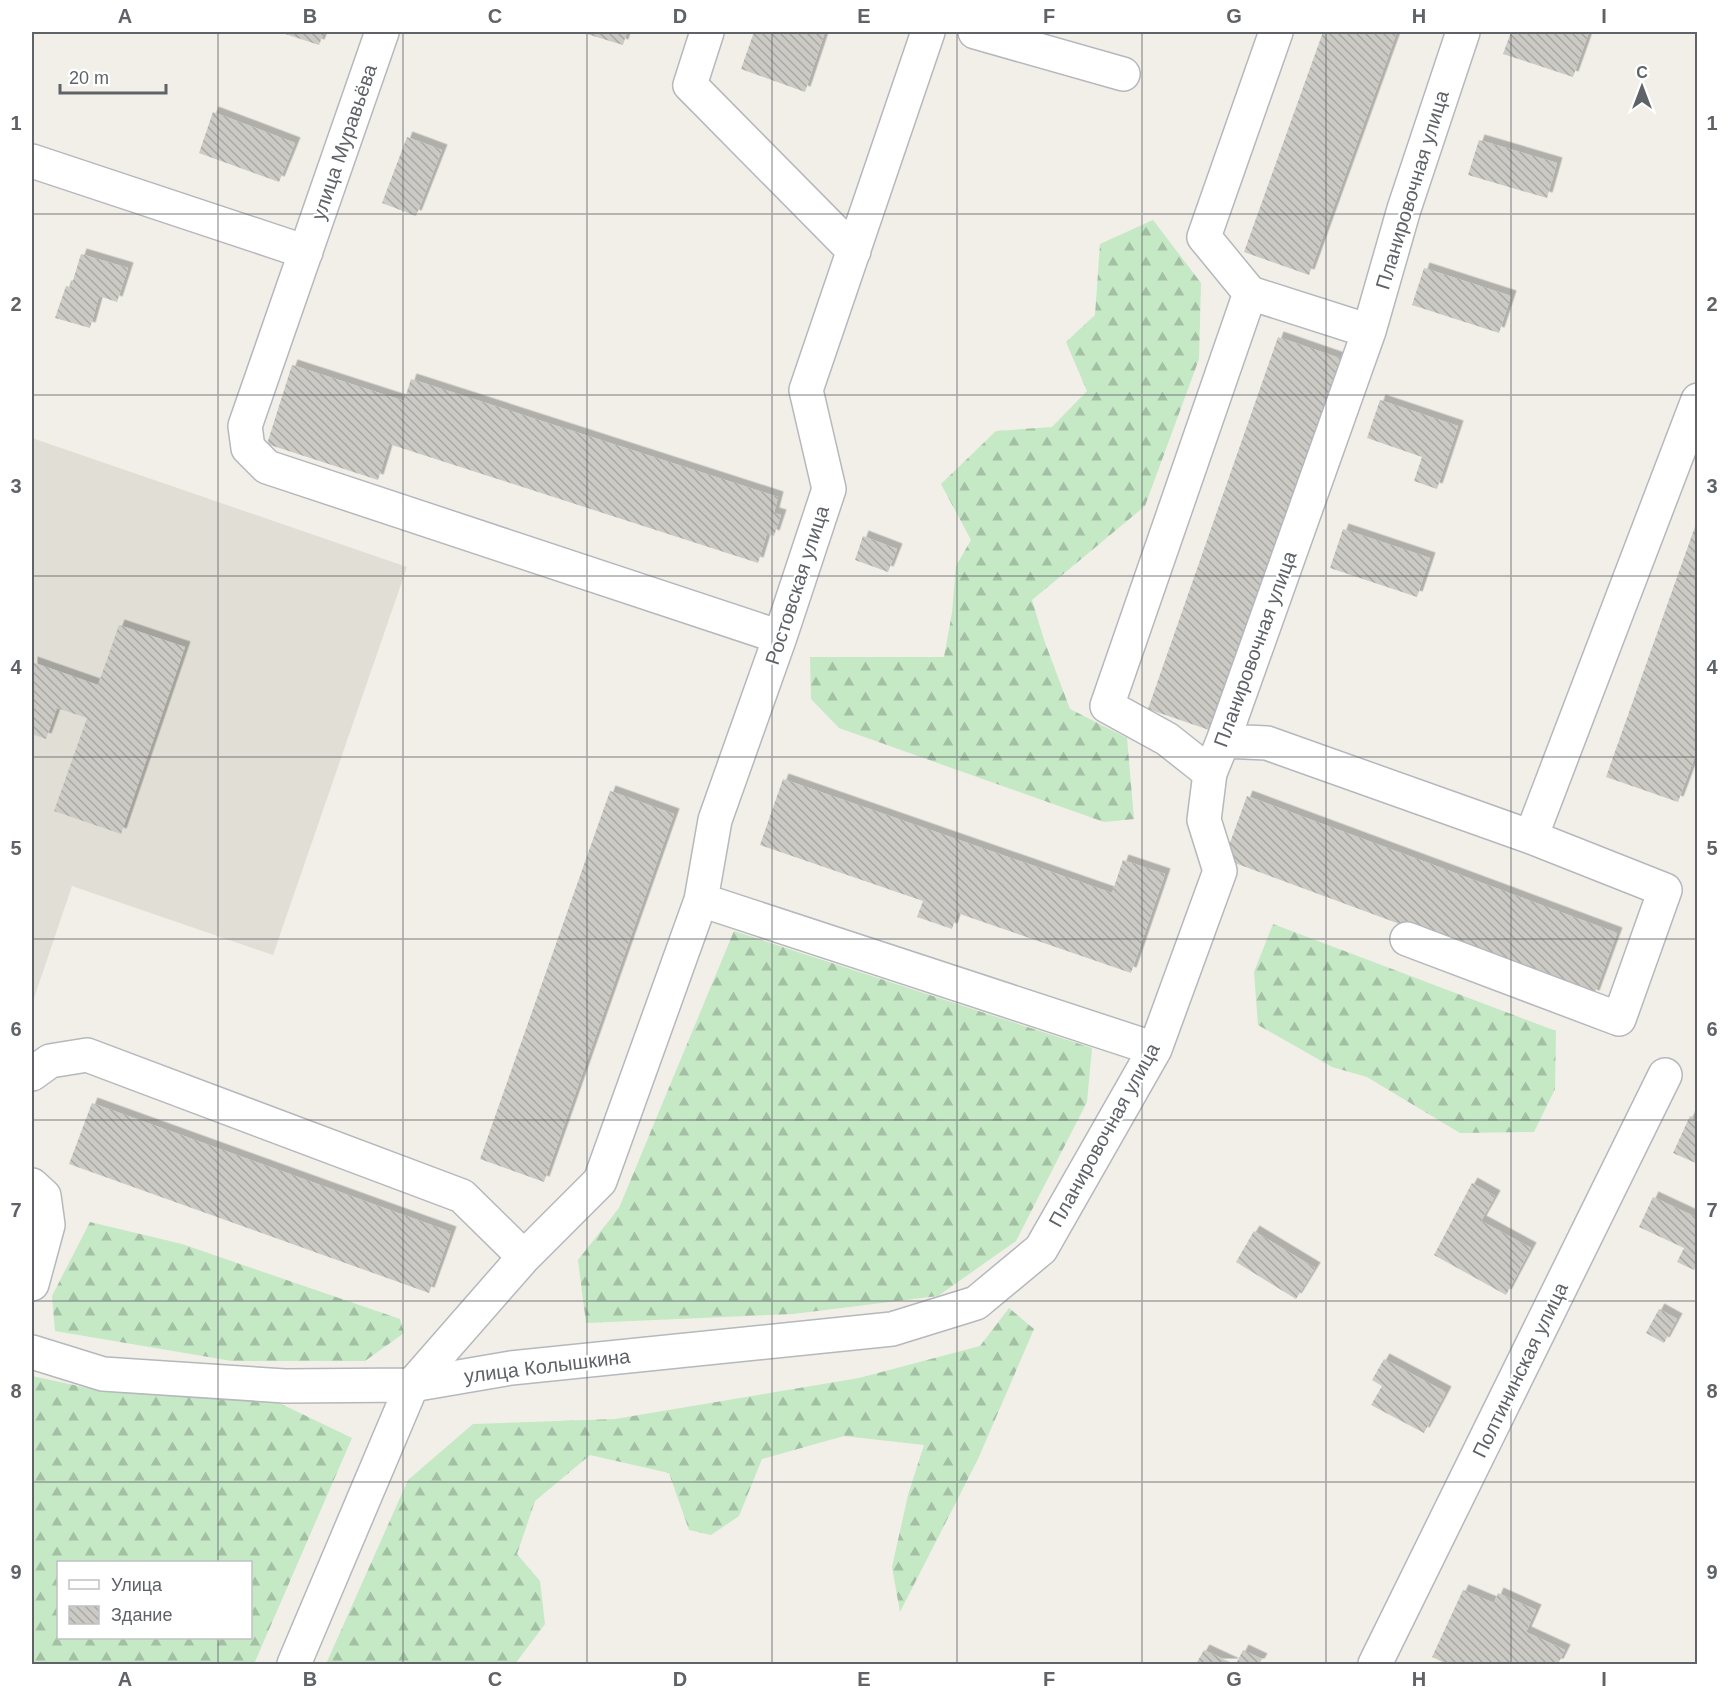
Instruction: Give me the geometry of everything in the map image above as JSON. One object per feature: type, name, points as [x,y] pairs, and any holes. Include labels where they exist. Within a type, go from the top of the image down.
[{"type":"street","name":"улица Муравьёва","points":[[382,32],[245,426],[248,448],[267,467],[780,637]]},
{"type":"street","points":[[707,32],[690,85],[854,251]]},
{"type":"street","name":"Ростовская улица","points":[[294,1665],[412,1384],[524,1257],[600,1181],[701,900],[715,820],[780,637],[829,489],[806,390],[928,32]]},
{"type":"street","points":[[975,32],[1123,74]]},
{"type":"street","points":[[1276,32],[1204,237],[1250,293],[1369,331]]},
{"type":"street","name":"Планировочная улица","points":[[1041,1249],[1155,1049],[1220,871],[1204,820],[1210,773],[1369,331],[1404,209],[1462,32]]},
{"type":"street","points":[[32,161],[306,252]]},
{"type":"street","points":[[1210,773],[1167,738],[1107,706],[1250,293]]},
{"type":"street","points":[[1531,837],[1698,400]]},
{"type":"street","points":[[1223,741],[1267,743],[1531,837],[1665,891],[1619,1019],[1407,939]]},
{"type":"street","points":[[701,900],[1155,1049]]},
{"type":"street","points":[[32,1074],[50,1061],[87,1055],[462,1196],[524,1257]]},
{"type":"street","name":"Полтининская улица","points":[[1376,1665],[1665,1075]]},
{"type":"street","points":[[32,1185],[44,1196],[48,1225],[32,1284]]},
{"type":"street","name":"улица Колышкина","points":[[32,1352],[103,1374],[285,1386],[412,1384],[511,1368],[892,1329],[976,1304],[1041,1249]]},
{"type":"shaded area","points":[[32,438],[407,567],[273,955],[72,886],[32,1004]]},
{"type":"green space","points":[[1153,220],[1201,283],[1199,359],[1145,506],[1032,600],[1044,640],[1070,709],[1127,738],[1134,819],[1104,822],[839,728],[811,699],[810,657],[944,657],[952,613],[956,566],[971,540],[941,484],[996,431],[1052,427],[1087,391],[1066,342],[1095,315],[1100,244]]},
{"type":"green space","points":[[1273,924],[1556,1031],[1555,1089],[1534,1132],[1460,1133],[1367,1077],[1332,1067],[1258,1025],[1254,972]]},
{"type":"green space","points":[[734,931],[1092,1048],[1087,1102],[1016,1241],[938,1296],[793,1314],[586,1323],[578,1260],[619,1208]]},
{"type":"green space","points":[[90,1222],[182,1244],[400,1319],[404,1333],[365,1361],[232,1361],[55,1331],[52,1296]]},
{"type":"green space","points":[[1009,1308],[1034,1329],[978,1459],[900,1612],[892,1567],[908,1495],[924,1445],[844,1436],[762,1459],[739,1516],[711,1535],[689,1530],[669,1473],[590,1455],[535,1501],[517,1554],[540,1581],[545,1624],[515,1664],[326,1664],[408,1480],[473,1424],[615,1419],[859,1378],[980,1346]]},
{"type":"green space","points":[[32,1376],[97,1390],[275,1401],[352,1438],[254,1664],[32,1664]]},
{"type":"building","points":[[279,32],[324,32],[319,45]]},
{"type":"building","points":[[580,32],[627,32],[623,45]]},
{"type":"building","points":[[754,32],[825,32],[805,92],[741,69]]},
{"type":"building","points":[[1323,32],[1397,32],[1309,275],[1244,252]]},
{"type":"building","points":[[1511,32],[1589,32],[1573,77],[1503,54]]},
{"type":"building","points":[[213,112],[295,143],[279,182],[199,153]]},
{"type":"building","points":[[407,137],[442,150],[416,216],[382,203]]},
{"type":"building","points":[[1479,140],[1557,163],[1547,198],[1468,175]]},
{"type":"building","points":[[81,254],[128,268],[117,302],[99,296],[90,328],[55,318],[66,286],[71,287]]},
{"type":"building","points":[[1424,268],[1511,296],[1499,333],[1412,305]]},
{"type":"building","points":[[1278,337],[1342,359],[1212,731],[1148,709]]},
{"type":"building","points":[[292,365],[404,401],[411,379],[778,497],[774,513],[781,515],[774,536],[767,533],[758,563],[389,444],[378,480],[267,444]]},
{"type":"building","points":[[1380,400],[1458,426],[1437,489],[1414,481],[1422,457],[1367,438]]},
{"type":"building","points":[[1697,521],[1698,748],[1678,802],[1606,777]]},
{"type":"building","points":[[1343,529],[1430,558],[1417,597],[1330,568]]},
{"type":"building","points":[[863,536],[897,549],[888,572],[855,560]]},
{"type":"building","points":[[119,625],[185,647],[121,834],[54,811],[87,718],[57,708],[46,739],[32,734],[32,662],[98,685]]},
{"type":"building","points":[[783,779],[1112,893],[1123,860],[1165,874],[1131,973],[957,913],[952,929],[917,917],[923,901],[760,845]]},
{"type":"building","points":[[610,791],[674,814],[544,1182],[480,1159]]},
{"type":"building","points":[[1247,796],[1617,933],[1594,996],[1224,859]]},
{"type":"building","points":[[92,1103],[451,1232],[429,1293],[69,1164]]},
{"type":"building","points":[[1690,1116],[1698,1120],[1698,1164],[1673,1153]]},
{"type":"building","points":[[1472,1183],[1495,1196],[1481,1221],[1531,1248],[1506,1295],[1434,1255]]},
{"type":"building","points":[[1653,1197],[1698,1218],[1698,1263],[1694,1270],[1677,1262],[1684,1248],[1639,1227]]},
{"type":"building","points":[[1254,1231],[1315,1268],[1296,1299],[1236,1262]]},
{"type":"building","points":[[1659,1309],[1677,1319],[1664,1343],[1646,1333]]},
{"type":"building","points":[[1384,1359],[1446,1392],[1424,1433],[1371,1405],[1382,1386],[1372,1380]]},
{"type":"building","points":[[1463,1590],[1494,1603],[1498,1593],[1536,1610],[1526,1632],[1565,1650],[1558,1664],[1447,1664],[1432,1657]]},
{"type":"building","points":[[1204,1650],[1234,1664],[1196,1664]]},
{"type":"building","points":[[1243,1650],[1262,1659],[1259,1664],[1236,1664]]}]
